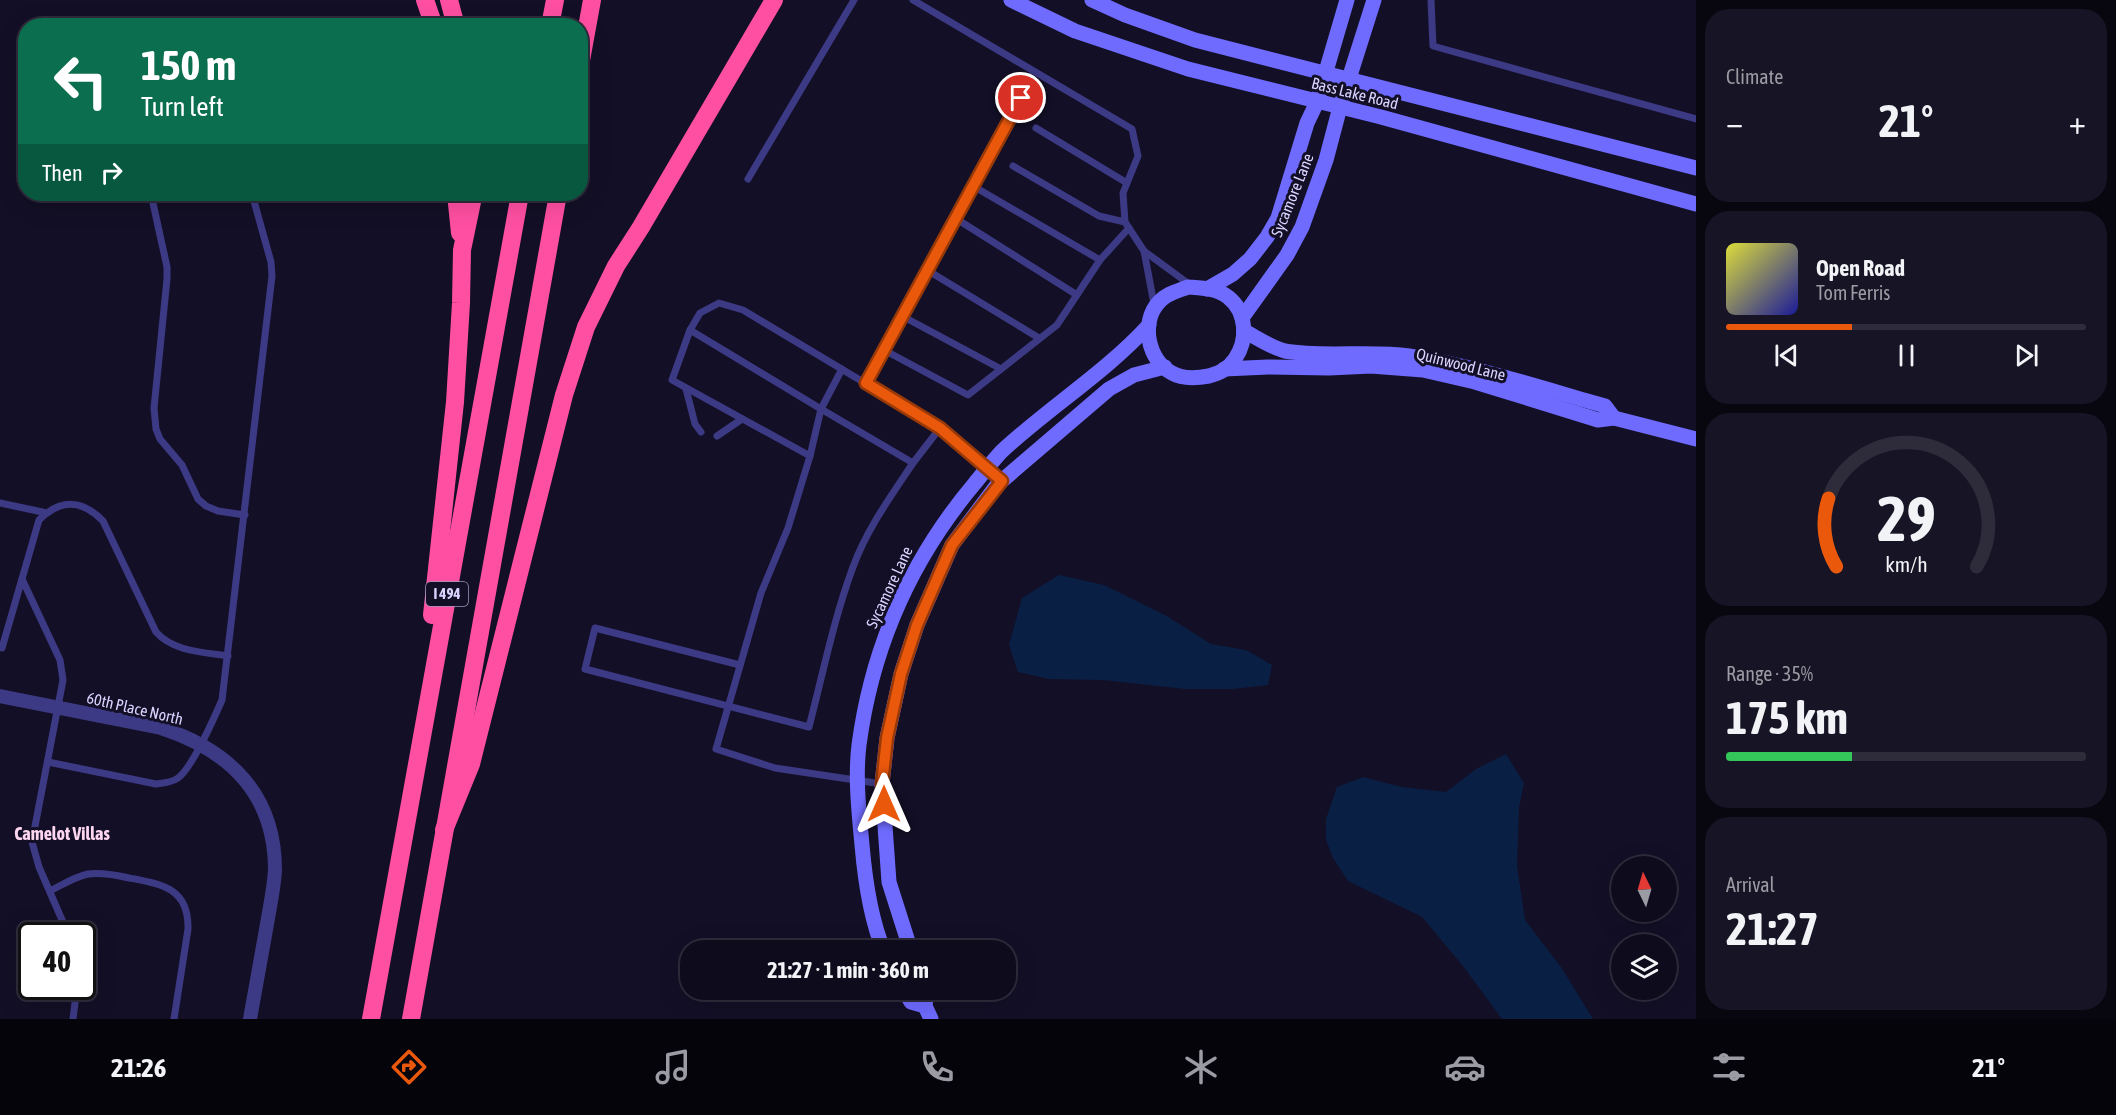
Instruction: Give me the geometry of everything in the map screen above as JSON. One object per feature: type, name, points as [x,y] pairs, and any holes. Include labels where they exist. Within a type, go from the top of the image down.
[{"type":"highway","points":[[425,0],[431,18]]},
{"type":"highway","points":[[449,0],[454,18]]},
{"type":"highway","points":[[552,18],[555,0]]},
{"type":"highway","points":[[588,22],[592,0]]},
{"type":"highway","points":[[444,830],[471,764],[564,395],[586,327],[616,266],[641,228],[774,0]]},
{"type":"highway","points":[[407,811],[441,537],[455,402],[462,250],[457,201]]},
{"type":"highway","points":[[462,250],[472,201]]},
{"type":"highway","name":"I 494","points":[[371,1019],[519,201]]},
{"type":"highway","name":"I 494","points":[[411,1019],[557,201]]},
{"type":"street","name":"Bass Lake Road","points":[[1011,0],[1075,32],[1188,69],[1340,107],[1696,204]]},
{"type":"street","name":"Bass Lake Road","points":[[1092,0],[1125,15],[1195,40],[1696,168]]},
{"type":"street","name":"Sycamore Lane","points":[[1200,288],[1233,274],[1250,259],[1278,218],[1307,123],[1317,102],[1347,0]]},
{"type":"street","name":"Sycamore Lane","points":[[1243,325],[1302,227],[1326,160],[1348,80],[1374,0]]},
{"type":"street","points":[[1188,287],[1200,288],[1227,297],[1238,308],[1243,325],[1240,352],[1231,365],[1204,377],[1173,374],[1151,349],[1149,326],[1159,302],[1171,293],[1188,287]]},
{"type":"street","name":"Quinwood Lane","points":[[1243,325],[1282,351],[1323,354],[1364,352],[1408,356],[1475,382],[1598,420],[1614,418],[1696,439]]},
{"type":"street","name":"Sycamore Lane","points":[[879,940],[864,875],[857,781],[859,746],[874,669],[893,615],[920,559],[961,500],[1000,453],[1129,348],[1149,326]]},
{"type":"street","name":"Quinwood Lane","points":[[1224,369],[1430,366]]},
{"type":"street","points":[[907,940],[889,882],[882,784],[887,738],[898,685],[917,625],[952,545],[1002,481],[1109,389],[1134,375],[1165,367]]},
{"type":"street","name":"60th Place North","points":[[0,696],[161,728],[200,743],[213,751],[245,781],[266,815],[275,869],[250,1019]]},
{"type":"street","points":[[910,1000],[928,1013]]},
{"type":"lane","points":[[748,179],[854,0]]},
{"type":"lane","points":[[913,0],[1132,129],[1138,156],[1123,193],[1127,225],[1144,251],[1155,309]]},
{"type":"lane","points":[[1431,0],[1433,46],[1696,119]]},
{"type":"lane","points":[[866,383],[1021,98]]},
{"type":"lane","points":[[1036,128],[1127,183]]},
{"type":"lane","points":[[1013,166],[1099,216],[1127,225]]},
{"type":"lane","points":[[973,186],[1100,260]]},
{"type":"lane","points":[[153,201],[167,267],[154,408],[156,429],[161,441],[182,465],[198,499],[206,506],[218,511],[244,515]]},
{"type":"lane","points":[[48,762],[156,784],[167,783],[178,778],[186,769],[222,700],[272,276],[271,262],[254,201]]},
{"type":"lane","points":[[956,218],[1077,295]]},
{"type":"lane","points":[[884,350],[968,395],[1057,325],[1100,260],[1127,225]]},
{"type":"lane","points":[[1144,251],[1200,288]]},
{"type":"lane","points":[[927,270],[1039,338]]},
{"type":"lane","points":[[810,456],[672,380],[690,330],[700,313],[719,303],[743,310],[940,428],[1002,481]]},
{"type":"lane","points":[[902,316],[1001,369]]},
{"type":"lane","points":[[690,330],[913,463]]},
{"type":"lane","points":[[842,369],[821,409],[810,456],[788,528],[761,593],[716,749],[775,768],[882,784]]},
{"type":"lane","points":[[686,389],[695,424],[701,432]]},
{"type":"lane","points":[[717,436],[742,419]]},
{"type":"lane","points":[[740,665],[595,628],[585,669],[809,727],[834,626],[854,565],[879,514],[940,428]]},
{"type":"lane","points":[[0,503],[47,513]]},
{"type":"lane","points":[[2,648],[39,520],[54,507],[68,504],[88,508],[103,521],[156,632],[173,646],[228,656]]},
{"type":"lane","points":[[22,579],[60,660],[63,680],[32,842],[39,867],[63,922]]},
{"type":"lane","points":[[50,891],[78,877],[106,873],[155,883],[168,887],[178,895],[188,916],[188,928],[174,1019]]},
{"type":"lane","points":[[73,1019],[75,1000]]},
{"type":"water","points":[[1059,575],[1104,585],[1165,615],[1211,644],[1246,650],[1272,665],[1268,685],[1233,689],[1185,689],[1103,680],[1049,679],[1018,672],[1009,645],[1022,598]]},
{"type":"water","points":[[1506,754],[1524,783],[1519,808],[1517,866],[1525,920],[1561,967],[1593,1019],[1502,1019],[1463,966],[1422,917],[1348,881],[1333,858],[1326,840],[1326,819],[1337,787],[1363,777],[1402,787],[1446,792],[1476,769]]},
{"type":"district","name":"Camelot Villas","points":[[62,834]]},
{"type":"route","points":[[884,804],[882,784],[887,738],[901,674],[917,625],[952,545],[1002,481],[940,428],[866,383],[1021,98]]}]
